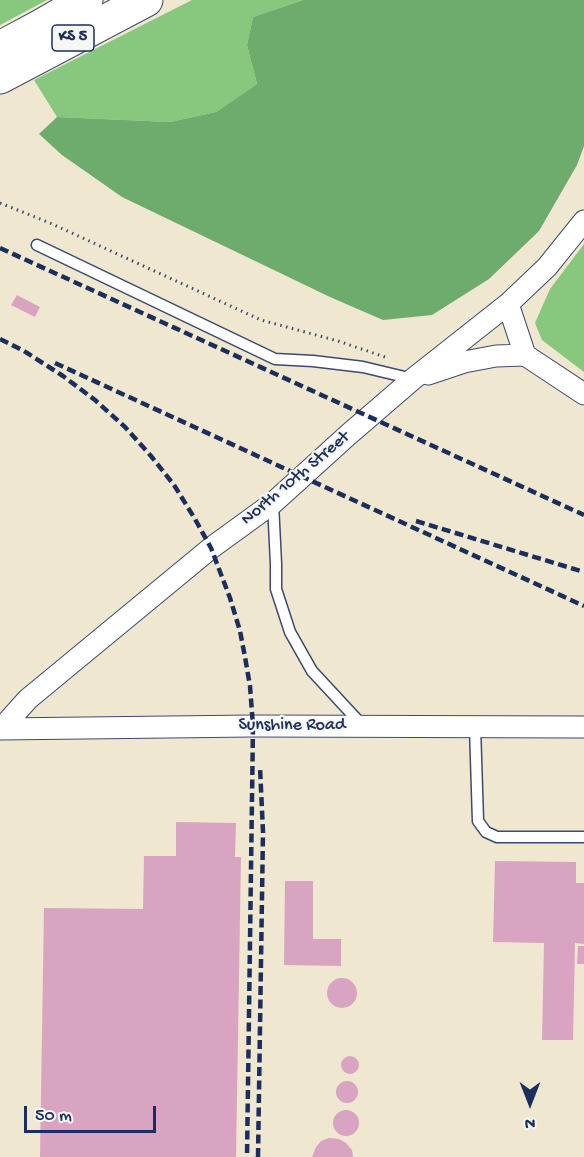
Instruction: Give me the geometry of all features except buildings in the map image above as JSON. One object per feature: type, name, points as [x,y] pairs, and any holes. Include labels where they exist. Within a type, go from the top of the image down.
[{"type":"highway","name":"KS 5","points":[[0,48],[86,0]]},
{"type":"highway","name":"KS 5","points":[[0,77],[146,0]]},
{"type":"street","name":"North 10th Street","points":[[1,729],[28,699],[211,549],[273,503],[413,379],[508,304],[547,267],[584,221]]},
{"type":"street","points":[[508,304],[525,355]]},
{"type":"street","points":[[413,379],[464,362],[496,356],[525,355],[584,394]]},
{"type":"street","name":"Sunshine Road","points":[[1,729],[584,727]]},
{"type":"lane","points":[[37,245],[275,359],[363,367],[413,379]]},
{"type":"lane","points":[[273,503],[276,589],[290,632],[312,671],[363,726]]},
{"type":"lane","points":[[475,727],[478,821],[486,832],[496,837],[584,837]]},
{"type":"path","points":[[0,203],[50,223],[261,320],[384,356],[413,379]]},
{"type":"green space","points":[[0,0],[47,0],[0,25]]},
{"type":"green space","points":[[192,0],[303,0],[253,17],[247,45],[257,84],[216,112],[170,122],[57,117],[34,80]]},
{"type":"green space","points":[[303,0],[584,0],[584,146],[577,165],[539,231],[489,279],[432,315],[383,320],[330,297],[122,197],[62,155],[39,134],[57,117],[170,122],[216,112],[257,84],[247,45],[253,17]]},
{"type":"green space","points":[[584,244],[584,372],[542,340],[535,323],[550,289]]},
{"type":"railway","points":[[0,248],[584,515]]},
{"type":"railway","points":[[0,339],[24,351],[63,376],[95,400],[125,427],[151,456],[174,485],[211,548],[240,631],[250,686],[253,726],[247,1157]]},
{"type":"railway","points":[[55,363],[584,606]]},
{"type":"railway","points":[[416,521],[584,572]]},
{"type":"railway","points":[[258,1157],[263,832],[260,767]]}]
